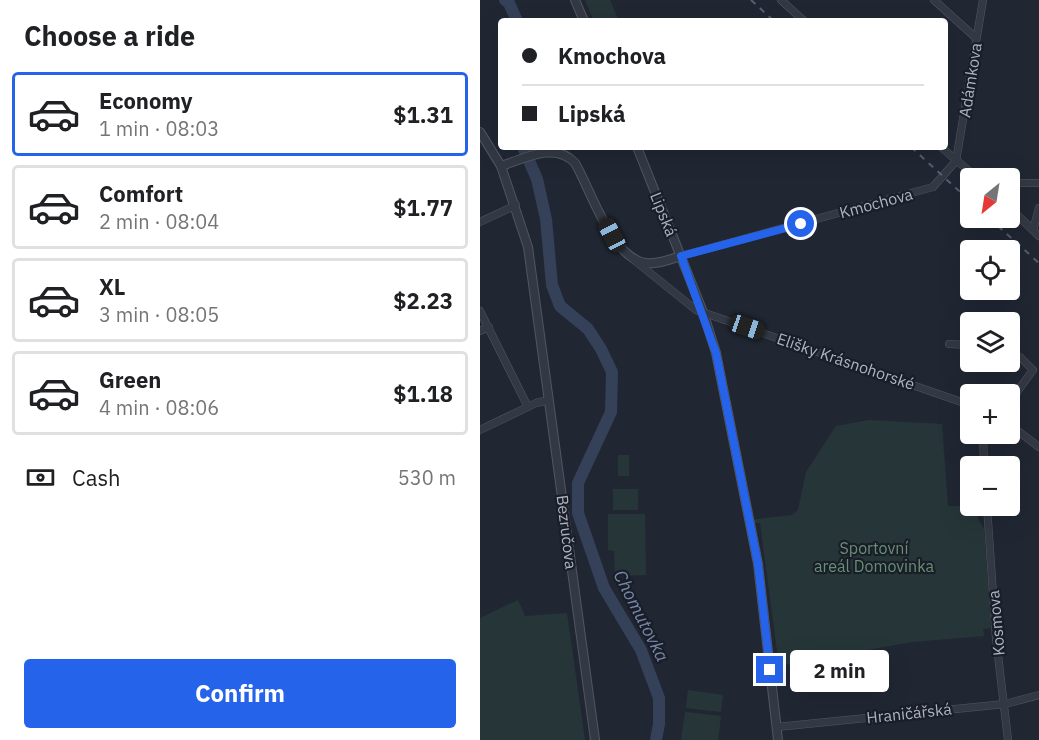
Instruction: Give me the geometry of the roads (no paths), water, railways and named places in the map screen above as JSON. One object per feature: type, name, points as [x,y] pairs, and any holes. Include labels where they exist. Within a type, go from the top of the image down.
[{"type":"street","points":[[575,0],[583,18]]},
{"type":"street","points":[[781,0],[801,18]]},
{"type":"street","points":[[934,0],[976,38]]},
{"type":"street","name":"Adámkova","points":[[957,161],[983,0]]},
{"type":"street","name":"Bezručova","points":[[480,132],[501,166],[516,205],[528,247],[543,322],[549,400],[595,740]]},
{"type":"street","name":"Lipská","points":[[638,150],[703,312],[716,353],[758,564],[778,740]]},
{"type":"street","points":[[944,150],[965,168]]},
{"type":"street","points":[[501,166],[535,155],[554,152],[572,159],[612,235],[632,258],[652,263],[681,256]]},
{"type":"street","name":"Kmochova","points":[[681,256],[933,187],[957,161]]},
{"type":"street","points":[[1020,183],[1039,183]]},
{"type":"street","points":[[480,222],[516,205]]},
{"type":"street","points":[[1033,230],[1039,208]]},
{"type":"street","points":[[1020,218],[1039,236]]},
{"type":"street","name":"Elišky Krásnohorské","points":[[632,258],[696,310],[960,402]]},
{"type":"street","points":[[480,310],[528,407]]},
{"type":"street","points":[[480,331],[489,327]]},
{"type":"street","points":[[949,344],[960,345]]},
{"type":"street","points":[[1020,357],[1033,370],[1020,389]]},
{"type":"street","points":[[480,430],[528,407],[549,400]]},
{"type":"street","points":[[1020,433],[1039,447]]},
{"type":"street","name":"Kosmova","points":[[988,516],[996,638],[1008,740]]},
{"type":"street","name":"Hraničářská","points":[[777,727],[1005,704],[1039,695]]},
{"type":"waterway","name":"Chomutovka","points":[[505,0],[509,3],[516,18]]},
{"type":"waterway","name":"Chomutovka","points":[[524,150],[537,179],[546,219],[552,285],[560,306],[588,329],[612,372],[611,412],[578,483],[578,513],[604,588],[641,650],[659,698],[659,724],[656,740]]},
{"type":"railway","points":[[751,0],[771,18]]},
{"type":"railway","points":[[914,150],[960,192]]},
{"type":"railway","points":[[1000,228],[1039,263]]},
{"type":"park label","name":"Sportovní areál Domovinka","points":[[874,557]]}]
